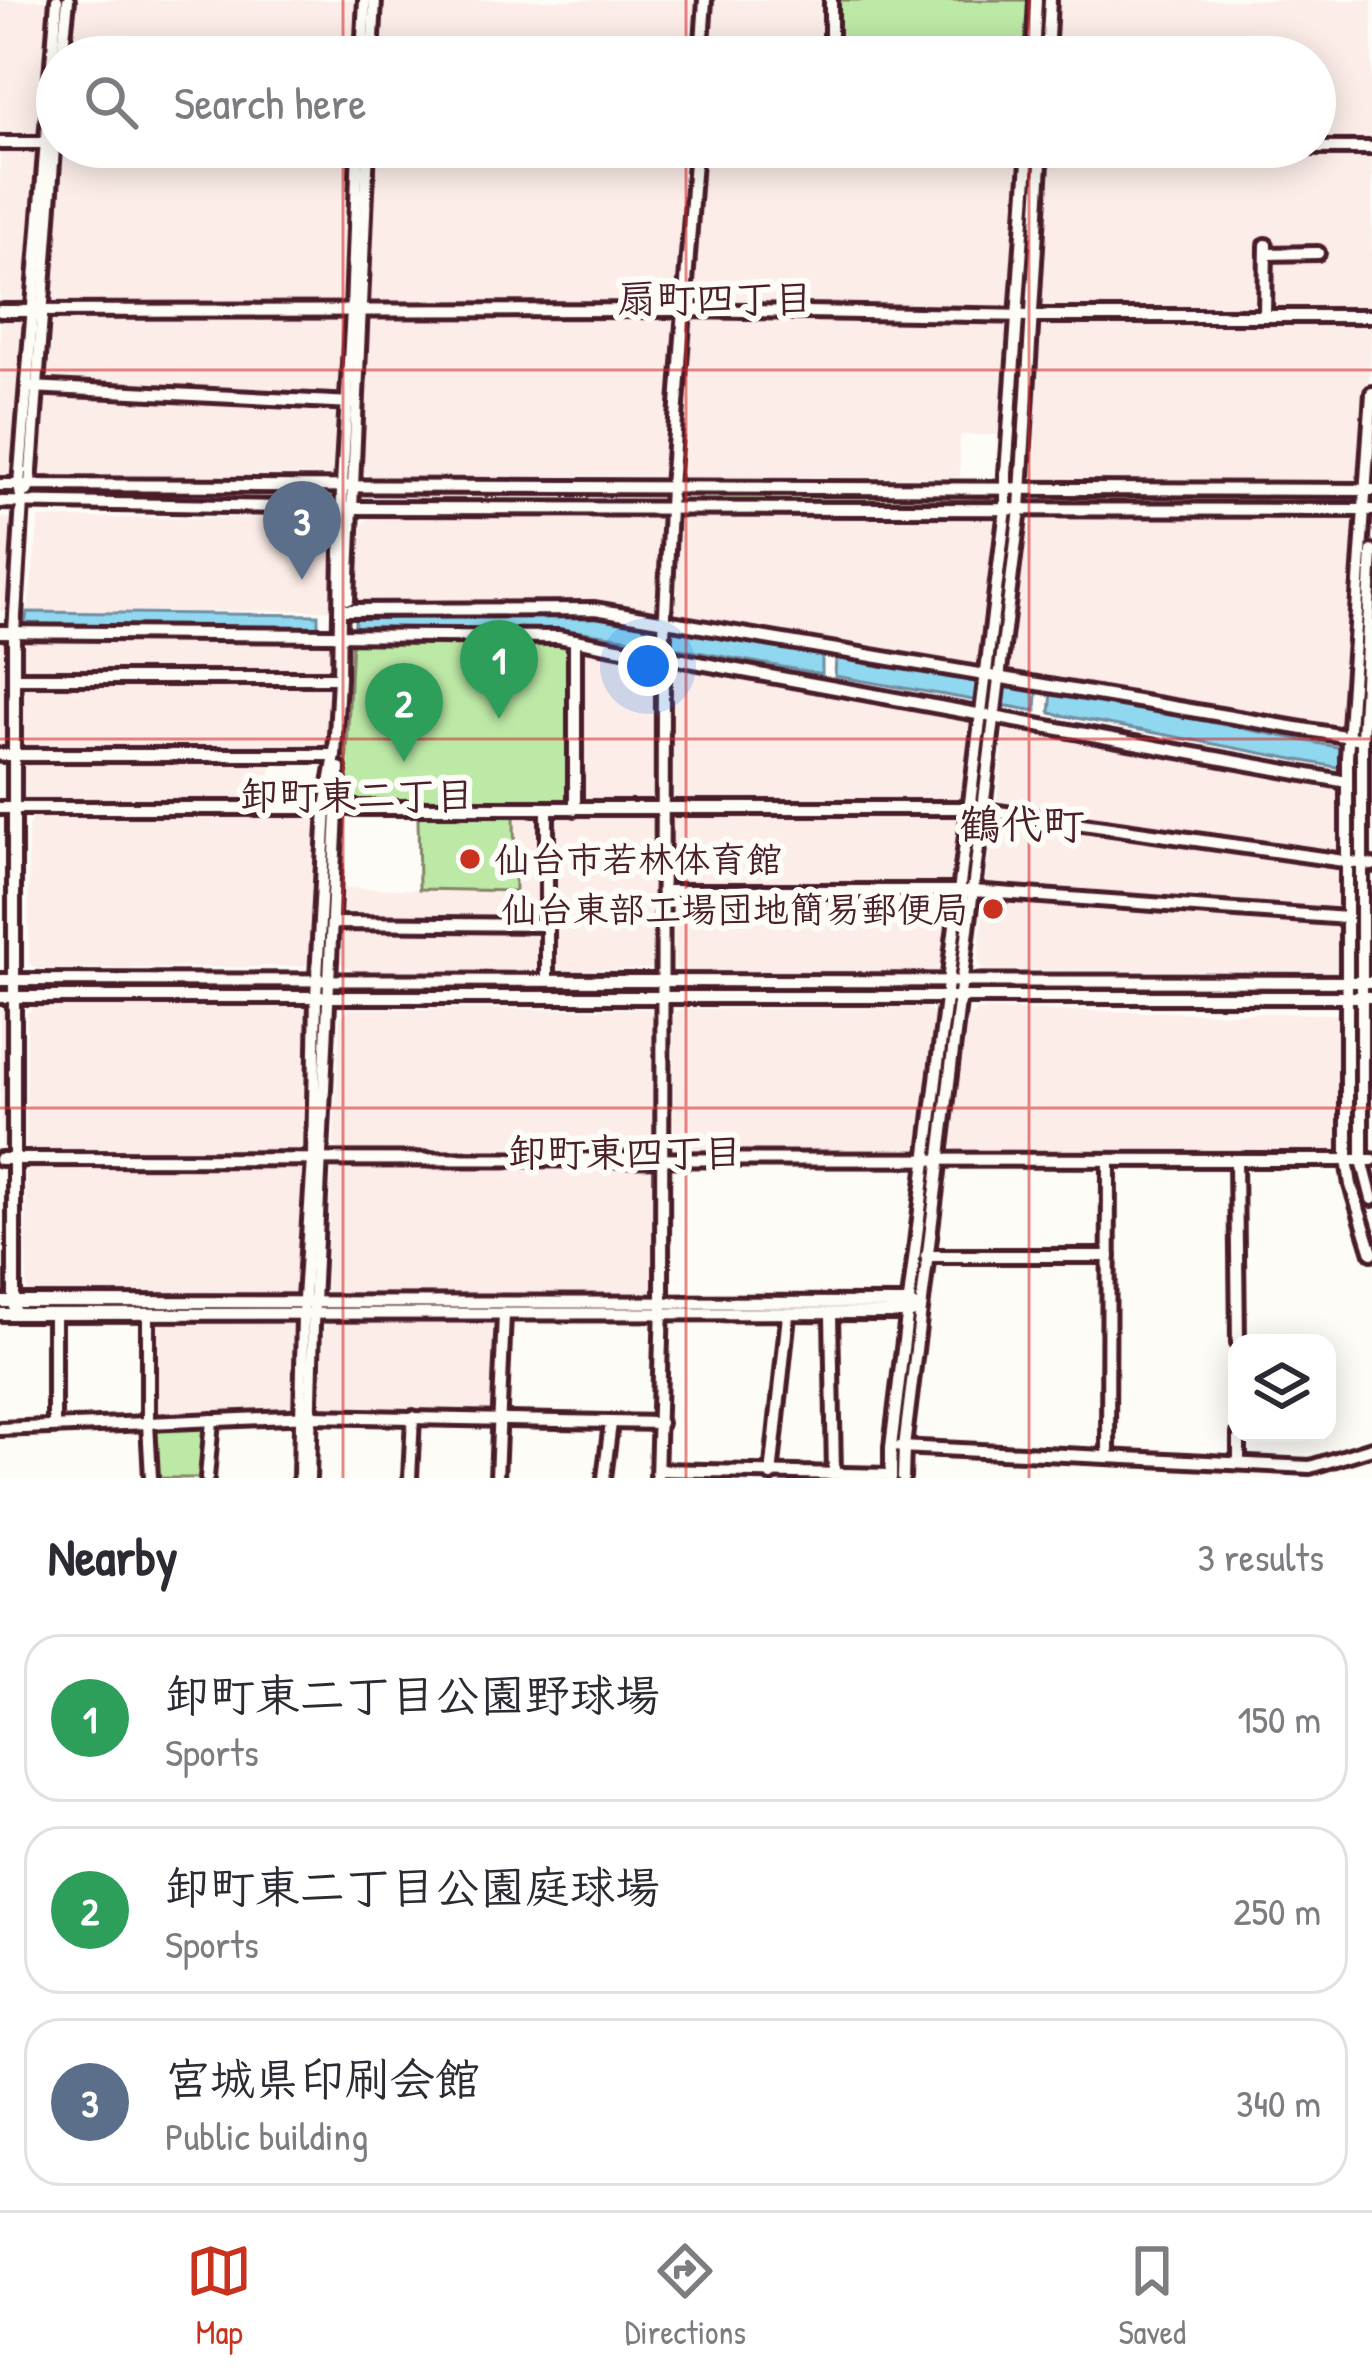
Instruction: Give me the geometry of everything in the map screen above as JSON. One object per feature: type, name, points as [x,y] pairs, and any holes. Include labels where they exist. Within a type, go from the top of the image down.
[{"type":"street","points":[[55,36],[57,0]]},
{"type":"street","points":[[64,36],[68,0]]},
{"type":"street","points":[[363,36],[365,0]]},
{"type":"street","points":[[373,36],[375,0]]},
{"type":"street","points":[[702,36],[704,0]]},
{"type":"street","points":[[831,0],[831,36]]},
{"type":"street","points":[[1034,36],[1036,0]]},
{"type":"street","points":[[1048,36],[1050,0]]},
{"type":"street","points":[[0,143],[36,143]]},
{"type":"street","points":[[1336,148],[1372,148]]},
{"type":"street","points":[[14,1308],[7,1160],[15,997],[14,632],[49,168]]},
{"type":"street","points":[[356,310],[358,168]]},
{"type":"street","points":[[305,1478],[322,997],[332,923],[332,807],[366,168]]},
{"type":"street","points":[[694,168],[662,656],[662,1309],[657,1474],[895,1477],[986,713],[1013,509],[1020,489],[1029,168]]},
{"type":"street","points":[[1013,509],[1005,490],[1040,168]]},
{"type":"street","points":[[1265,315],[1266,249],[1318,254]]},
{"type":"street","points":[[0,311],[1372,316]]},
{"type":"street","points":[[32,387],[351,403]]},
{"type":"street","points":[[1372,393],[1356,738],[1367,754],[1367,1160],[1372,1199]]},
{"type":"street","points":[[0,485],[1368,490]]},
{"type":"street","points":[[0,502],[1367,510]]},
{"type":"street","points":[[1372,551],[1370,638],[1347,782],[1347,1160],[1372,1252]]},
{"type":"street","points":[[344,609],[595,609],[1356,738]]},
{"type":"street","points":[[0,632],[558,637],[1347,782]]},
{"type":"street","points":[[324,979],[343,634]]},
{"type":"street","points":[[575,640],[575,808]]},
{"type":"street","points":[[16,678],[339,678]]},
{"type":"street","points":[[0,755],[335,754]]},
{"type":"street","points":[[0,808],[976,808],[1368,865]]},
{"type":"street","points":[[548,808],[548,980]]},
{"type":"street","points":[[0,856],[14,856]]},
{"type":"street","points":[[662,891],[967,891],[1347,918]]},
{"type":"street","points":[[332,923],[547,925]]},
{"type":"street","points":[[0,926],[15,926]]},
{"type":"street","points":[[0,980],[1367,982]]},
{"type":"street","points":[[0,997],[1368,997]]},
{"type":"street","points":[[7,1160],[1367,1160]]},
{"type":"street","points":[[1108,1457],[1109,1160]]},
{"type":"street","points":[[1237,1161],[1238,1334]]},
{"type":"street","points":[[921,1256],[1108,1256]]},
{"type":"street","points":[[0,1302],[54,1314],[309,1308],[504,1314],[662,1309],[831,1315],[912,1309]]},
{"type":"street","points":[[0,1314],[14,1308],[912,1309]]},
{"type":"street","points":[[54,1314],[54,1426]]},
{"type":"street","points":[[148,1314],[151,1478]]},
{"type":"street","points":[[496,1478],[504,1314]]},
{"type":"street","points":[[771,1475],[788,1315]]},
{"type":"street","points":[[831,1315],[834,1473]]},
{"type":"street","points":[[0,1429],[307,1416],[660,1423]]},
{"type":"street","points":[[410,1478],[413,1417]]},
{"type":"street","points":[[207,1478],[212,1420]]},
{"type":"street","points":[[604,1478],[611,1423]]},
{"type":"street","points":[[1239,1442],[1239,1463]]},
{"type":"street","points":[[897,1447],[1310,1467],[1372,1448]]},
{"type":"street","points":[[1300,1478],[1310,1467]]},
{"type":"shaded area","points":[[0,0],[52,0],[49,36],[36,36],[36,140],[0,140]]},
{"type":"shaded area","points":[[71,0],[362,0],[359,36],[69,36]]},
{"type":"shaded area","points":[[386,0],[697,0],[695,36],[384,36]]},
{"type":"shaded area","points":[[711,0],[827,0],[827,36],[709,36]]},
{"type":"shaded area","points":[[1056,0],[1372,0],[1372,143],[1336,143],[1336,36],[1054,36]]},
{"type":"shaded area","points":[[0,150],[36,150],[29,305],[0,305]]},
{"type":"shaded area","points":[[1336,151],[1372,151],[1372,306],[1366,311],[1044,310],[1038,305],[1043,168],[1336,168]]},
{"type":"shaded area","points":[[62,168],[351,168],[347,307],[59,309],[53,305]]},
{"type":"shaded area","points":[[377,168],[687,168],[680,306],[371,308]]},
{"type":"shaded area","points":[[699,168],[1022,168],[1014,304],[1009,310],[691,307]]},
{"type":"shaded area","points":[[370,315],[678,320],[668,472],[661,476],[369,476],[360,467]]},
{"type":"shaded area","points":[[53,317],[347,318],[343,397],[48,385]]},
{"type":"shaded area","points":[[0,318],[23,318],[28,325],[13,475],[0,475]]},
{"type":"shaded area","points":[[696,318],[1009,319],[1014,324],[1006,435],[960,435],[960,477],[686,477],[681,474],[689,323]]},
{"type":"shaded area","points":[[1042,319],[1367,321],[1372,325],[1364,472],[1358,479],[1037,479],[1030,471],[1037,324]]},
{"type":"shaded area","points":[[44,392],[335,405],[342,413],[339,468],[331,475],[43,475],[39,471]]},
{"type":"shaded area","points":[[0,518],[14,518],[9,611],[0,611]]},
{"type":"shaded area","points":[[39,518],[327,518],[334,526],[333,610],[28,612]]},
{"type":"shaded area","points":[[369,518],[655,518],[666,527],[661,607],[657,614],[612,607],[357,605],[362,526]]},
{"type":"shaded area","points":[[685,518],[993,520],[999,528],[982,666],[676,617],[680,525]]},
{"type":"shaded area","points":[[1034,519],[1351,519],[1361,525],[1345,732],[1015,675],[1011,670],[1028,526]]},
{"type":"shaded area","points":[[33,635],[327,638],[331,644],[329,668],[322,674],[29,673],[22,667],[24,643]]},
{"type":"shaded area","points":[[0,638],[9,643],[10,745],[4,752],[0,752]]},
{"type":"shaded area","points":[[588,647],[654,659],[659,665],[659,796],[654,802],[587,803],[579,796],[580,654]]},
{"type":"shaded area","points":[[679,664],[970,717],[974,723],[966,795],[961,802],[682,803],[674,797],[673,670]]},
{"type":"shaded area","points":[[30,683],[322,683],[331,691],[329,745],[321,752],[31,751],[25,746],[24,691]]},
{"type":"shaded area","points":[[1011,723],[1337,783],[1345,791],[1345,849],[1338,855],[1000,807],[1005,727]]},
{"type":"shaded area","points":[[31,760],[271,760],[271,802],[30,803],[25,798],[24,765]]},
{"type":"shaded area","points":[[35,814],[318,815],[322,821],[317,952],[304,966],[36,969],[29,963],[28,825]]},
{"type":"shaded area","points":[[543,814],[546,916],[541,921],[344,919],[343,888],[514,891],[514,815]]},
{"type":"shaded area","points":[[562,814],[653,816],[659,822],[658,963],[651,969],[562,970],[554,966],[556,821]]},
{"type":"shaded area","points":[[677,815],[959,815],[964,819],[956,884],[952,888],[677,888],[672,885],[671,821]]},
{"type":"shaded area","points":[[998,818],[1337,867],[1344,875],[1344,907],[1337,913],[988,888]]},
{"type":"shaded area","points":[[949,896],[954,901],[945,963],[935,972],[681,971],[675,967],[674,898]]},
{"type":"shaded area","points":[[987,899],[1342,923],[1345,962],[1336,971],[985,970],[978,964]]},
{"type":"shaded area","points":[[347,930],[539,931],[545,934],[545,965],[541,971],[351,970],[340,962],[341,936]]},
{"type":"shaded area","points":[[35,1006],[304,1008],[310,1015],[307,1147],[301,1154],[35,1154],[26,1146],[27,1013]]},
{"type":"shaded area","points":[[926,1008],[938,1016],[922,1148],[915,1154],[679,1153],[674,1145],[674,1014],[681,1009]]},
{"type":"shaded area","points":[[0,1009],[8,1014],[7,1145],[2,1153]]},
{"type":"shaded area","points":[[350,1009],[646,1009],[655,1013],[656,1147],[651,1153],[344,1154],[334,1144],[340,1018]]},
{"type":"shaded area","points":[[978,1010],[1338,1014],[1344,1020],[1344,1149],[1341,1153],[956,1151],[952,1145],[968,1018]]},
{"type":"shaded area","points":[[32,1167],[300,1167],[305,1174],[300,1290],[294,1297],[35,1298],[27,1290],[26,1173]]},
{"type":"shaded area","points":[[338,1167],[652,1167],[656,1171],[657,1292],[329,1296],[332,1173]]},
{"type":"shaded area","points":[[158,1320],[292,1321],[297,1326],[293,1414],[160,1420],[152,1414],[153,1326]]},
{"type":"shaded area","points":[[331,1321],[500,1321],[498,1415],[327,1413],[320,1407],[324,1329]]},
{"type":"green space","points":[[835,0],[1030,0],[1027,36],[835,36]]},
{"type":"green space","points":[[699,494],[990,498],[989,505],[760,504],[700,501]]},
{"type":"green space","points":[[1046,494],[1264,494],[1347,498],[1347,505],[1129,504],[1047,501]]},
{"type":"green space","points":[[352,637],[566,643],[571,652],[567,802],[349,803],[345,797]]},
{"type":"green space","points":[[514,815],[515,891],[419,889],[418,816]]},
{"type":"green space","points":[[201,1424],[206,1428],[204,1473],[198,1478],[159,1478],[153,1431],[158,1425]]},
{"type":"water","points":[[27,612],[318,615],[318,628],[25,626]]},
{"type":"water","points":[[355,613],[597,616],[654,625],[653,642],[562,629],[355,627]]},
{"type":"water","points":[[669,628],[822,654],[822,674],[669,647]]},
{"type":"water","points":[[836,656],[1037,693],[1036,711],[835,676]]},
{"type":"water","points":[[1052,691],[1342,748],[1341,768],[1050,713]]},
{"type":"place","name":"宮城県印刷会館","points":[[302,580]]},
{"type":"place","name":"卸町東二丁目公園野球場","points":[[499,719]]},
{"type":"place","name":"卸町東二丁目公園庭球場","points":[[404,762]]},
{"type":"place","name":"仙台市若林体育館","points":[[470,859]]},
{"type":"place","name":"仙台東部工場団地簡易郵便局","points":[[993,909]]},
{"type":"district","name":"扇町四丁目","points":[[715,298]]},
{"type":"district","name":"卸町東二丁目","points":[[357,795]]},
{"type":"district","name":"鶴代町","points":[[1022,824]]},
{"type":"district","name":"卸町東四丁目","points":[[625,1152]]}]
